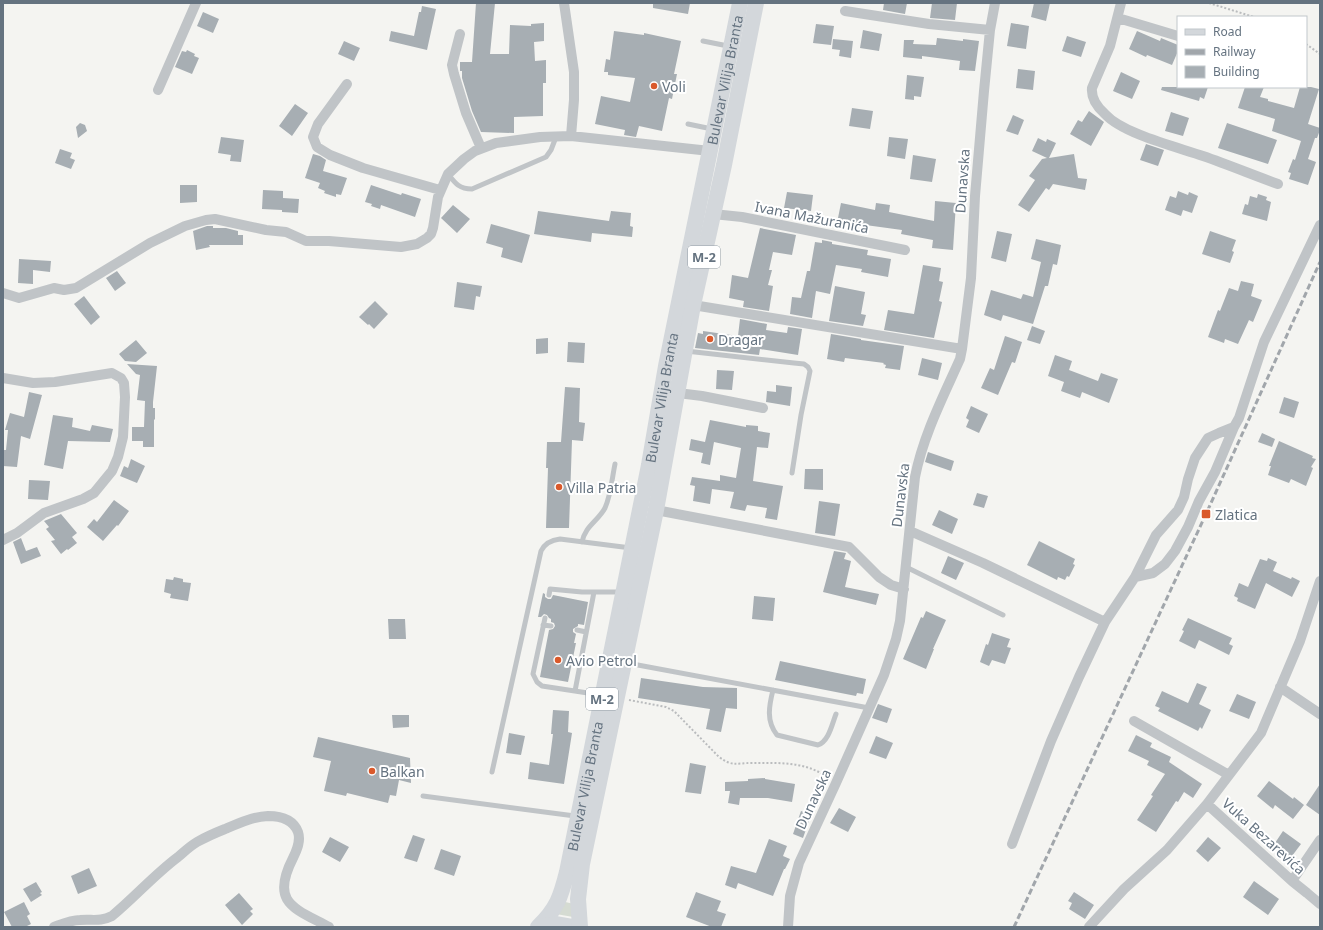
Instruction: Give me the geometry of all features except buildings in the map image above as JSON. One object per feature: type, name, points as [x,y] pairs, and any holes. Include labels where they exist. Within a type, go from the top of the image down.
[{"type":"main road","name":"Bulevar Vilija Branta","points":[[580,927],[578,909],[579,885],[609,696],[623,592],[649,465],[666,366],[740,3]]},
{"type":"main road","name":"Bulevar Vilija Branta","points":[[539,927],[551,915],[560,897],[567,872],[578,816],[609,696],[624,662],[656,510],[693,305],[724,165],[756,3]]},
{"type":"main road","name":"M-2","points":[[539,927],[555,924],[572,927]]},
{"type":"street","points":[[158,90],[196,3]]},
{"type":"street","points":[[564,3],[574,72],[574,100],[571,136]]},
{"type":"street","name":"Dunavska","points":[[788,927],[789,901],[795,875],[884,675],[893,650],[900,621],[918,461],[929,430],[960,359],[971,278],[975,196],[984,91],[990,30],[995,3]]},
{"type":"street","points":[[1122,3],[1110,46],[1092,88],[1094,99],[1105,115],[1121,126],[1145,136],[1204,156],[1278,184]]},
{"type":"street","points":[[845,11],[929,24],[990,30]]},
{"type":"street","points":[[1118,18],[1177,36]]},
{"type":"street","points":[[460,34],[452,64],[466,113],[481,148]]},
{"type":"street","points":[[347,84],[318,124],[314,137],[317,147],[330,155],[363,168],[440,190]]},
{"type":"street","points":[[3,294],[19,298],[54,288],[64,290],[76,288],[150,243],[185,226],[206,220],[215,219],[266,230],[286,232],[306,241],[408,247],[423,241],[431,234],[440,190],[448,174],[464,159],[481,148],[496,142],[571,136],[710,151]]},
{"type":"street","name":"Ivana Mažuranića","points":[[713,214],[742,217],[905,250]]},
{"type":"street","points":[[1135,577],[1153,573],[1166,564],[1188,527],[1239,418],[1264,342],[1320,225]]},
{"type":"street","points":[[693,305],[962,349]]},
{"type":"street","points":[[3,378],[34,383],[55,382],[112,373],[121,378],[124,383],[125,397],[123,437],[118,457],[112,470],[94,493],[83,499],[44,513],[3,540]]},
{"type":"street","points":[[678,393],[702,396],[763,408]]},
{"type":"street","points":[[1012,844],[1051,741],[1105,622],[1135,577],[1156,535],[1178,510],[1184,497],[1195,458],[1208,438],[1219,432],[1234,427]]},
{"type":"street","points":[[656,510],[849,547],[879,577],[891,585],[904,589]]},
{"type":"street","points":[[910,531],[983,563],[1105,622]]},
{"type":"street","points":[[1089,927],[1124,889],[1167,850],[1207,804],[1261,733],[1307,624],[1319,584]]},
{"type":"street","points":[[1280,687],[1320,714]]},
{"type":"street","points":[[1134,721],[1229,775]]},
{"type":"street","name":"Vuka Bezarevića","points":[[1207,804],[1292,881],[1320,904]]},
{"type":"street","points":[[54,927],[79,920],[96,921],[112,916],[160,871],[196,843],[244,820],[276,816],[289,820],[294,825],[298,832],[299,840],[298,847],[288,867],[285,877],[285,897],[294,908],[328,927]]},
{"type":"street","points":[[1292,881],[1320,840]]},
{"type":"lane","points":[[703,42],[731,47]]},
{"type":"lane","points":[[688,124],[714,129]]},
{"type":"lane","points":[[448,174],[457,186],[464,189],[472,189],[546,157],[551,150],[556,137]]},
{"type":"lane","points":[[685,351],[804,364],[808,367],[810,371],[801,415],[792,473]]},
{"type":"lane","points":[[582,542],[587,529],[605,508],[615,464]]},
{"type":"lane","points":[[492,772],[541,551],[546,544],[560,539],[632,549]]},
{"type":"lane","points":[[906,567],[1003,615]]},
{"type":"lane","points":[[549,594],[550,589],[623,592]]},
{"type":"lane","points":[[575,691],[594,592]]},
{"type":"lane","points":[[544,618],[533,674],[534,678],[542,686],[609,696]]},
{"type":"lane","points":[[543,625],[551,626]]},
{"type":"lane","points":[[577,630],[586,632]]},
{"type":"lane","points":[[624,662],[869,708]]},
{"type":"lane","points":[[773,690],[769,710],[770,723],[777,735],[818,745],[826,740],[836,714]]},
{"type":"lane","points":[[424,796],[578,816]]},
{"type":"path","points":[[1209,3],[1251,16]]},
{"type":"path","points":[[1307,45],[1320,54]]},
{"type":"path","points":[[609,696],[666,707],[674,711],[719,757],[727,763],[734,765],[750,763],[795,764],[822,774],[836,783]]},
{"type":"shaded area","points":[[561,901],[574,904],[573,917],[556,914]]},
{"type":"railway","points":[[1014,927],[1206,514],[1320,262]]},
{"type":"place","name":"Voli","points":[[654,86]]},
{"type":"place","name":"Dragar","points":[[710,339]]},
{"type":"place","name":"Villa Patria","points":[[559,487]]},
{"type":"place","name":"Zlatica","points":[[1206,514]]},
{"type":"place","name":"Avio Petrol","points":[[558,660]]},
{"type":"place","name":"Balkan","points":[[372,771]]}]
